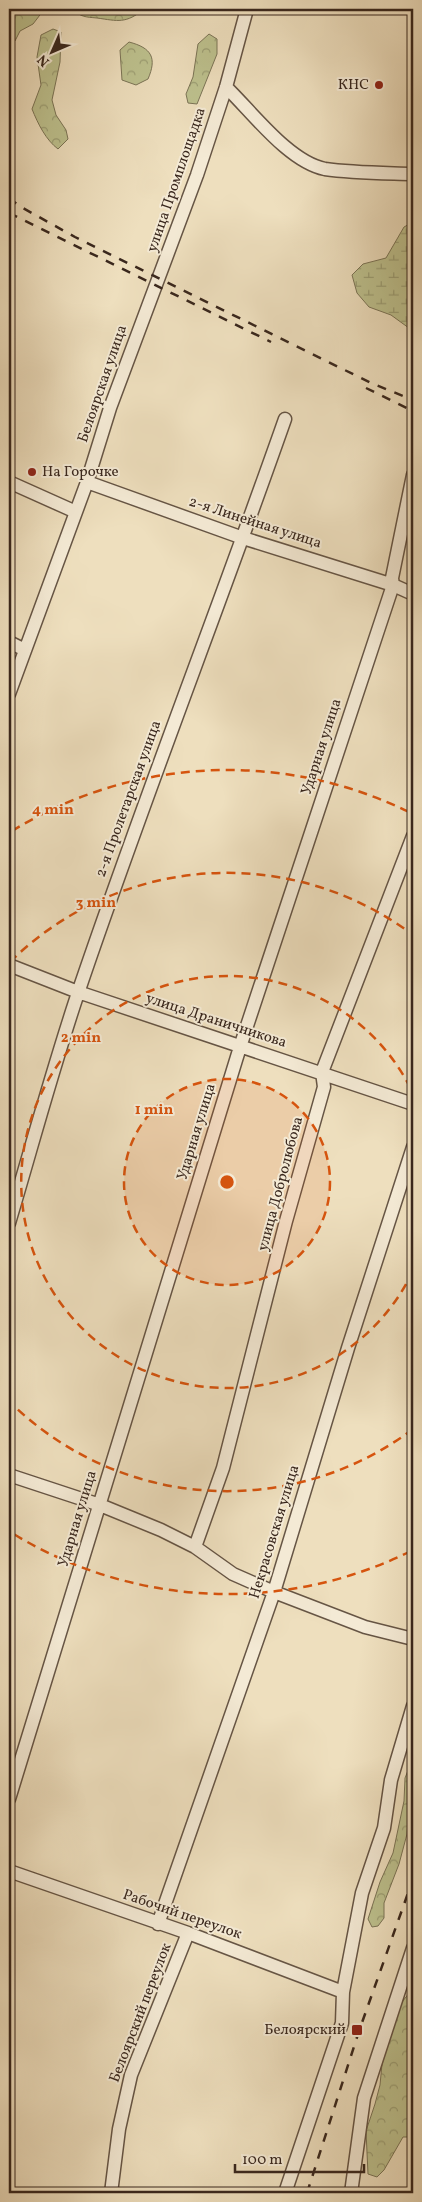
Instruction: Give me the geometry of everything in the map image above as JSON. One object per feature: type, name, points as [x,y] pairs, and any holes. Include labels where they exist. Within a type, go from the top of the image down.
[{"type":"street","name":"улица Промплощадка","points":[[157,283],[197,175],[226,87],[246,9]]},
{"type":"street","points":[[226,87],[293,154],[309,163],[325,169],[413,174]]},
{"type":"street","name":"Белоярская улица","points":[[9,694],[87,482],[110,408],[157,283]]},
{"type":"street","name":"2-я Пролетарская улица","points":[[9,1223],[78,992],[168,738],[243,538],[284,419]]},
{"type":"street","name":"Ударная улица","points":[[9,1799],[240,1047],[393,585],[392,578],[413,475]]},
{"type":"street","points":[[9,482],[76,512]]},
{"type":"street","name":"2-я Линейная улица","points":[[87,482],[243,538],[393,585],[413,594]]},
{"type":"street","points":[[9,642],[25,650]]},
{"type":"street","name":"улица Добролюбова","points":[[195,1547],[223,1468],[243,1394],[286,1221],[324,1087],[322,1072],[413,836]]},
{"type":"street","name":"улица Драничникова","points":[[9,965],[78,992],[413,1104]]},
{"type":"street","name":"Некрасовская улица","points":[[158,1924],[274,1592],[348,1348],[413,1146]]},
{"type":"street","points":[[9,1475],[100,1505],[161,1530],[195,1547],[233,1574],[274,1592],[366,1627],[413,1639]]},
{"type":"street","points":[[285,2193],[336,2046],[342,2022],[343,1992],[362,1893],[384,1828],[391,1780],[413,1706]]},
{"type":"street","name":"Рабочий переулок","points":[[9,1871],[188,1933],[343,1992]]},
{"type":"street","name":"Белоярский переулок","points":[[111,2193],[119,2129],[132,2075],[188,1933]]},
{"type":"street","points":[[351,2193],[364,2098],[413,1948]]},
{"type":"green space","points":[[9,9],[43,9],[43,11],[33,24],[20,31],[15,41],[9,42]]},
{"type":"green space","points":[[72,9],[144,9],[127,19],[116,20],[83,16]]},
{"type":"green space","points":[[53,29],[61,32],[60,62],[52,100],[56,115],[66,130],[68,139],[58,149],[43,131],[32,109],[41,85],[37,57],[41,35]]},
{"type":"green space","points":[[209,34],[217,39],[217,54],[197,104],[188,103],[186,94],[193,77],[198,44]]},
{"type":"green space","points":[[129,42],[143,47],[152,60],[148,79],[136,85],[122,80],[120,50]]},
{"type":"green space","points":[[413,222],[413,331],[391,315],[369,307],[357,293],[352,275],[363,264],[386,258],[404,227]]},
{"type":"green space","points":[[413,1758],[413,1805],[408,1821],[407,1834],[399,1864],[384,1903],[384,1918],[378,1926],[372,1927],[368,1919],[380,1882],[393,1853],[404,1801],[405,1778]]},
{"type":"green space","points":[[413,1977],[413,2134],[410,2137],[403,2137],[384,2170],[377,2177],[368,2174],[366,2131],[380,2085],[382,2064],[398,2007],[410,1992]]},
{"type":"railway","points":[[9,198],[21,207],[75,237],[371,383],[413,400]]},
{"type":"railway","points":[[9,213],[271,342]]},
{"type":"railway","points":[[366,388],[413,411]]},
{"type":"railway","points":[[307,2193],[359,2031],[413,1879]]},
{"type":"place","name":"КНС","points":[[379,85]]},
{"type":"place","name":"На Горочке","points":[[32,472]]},
{"type":"place","name":"Белоярский","points":[[357,2030]]}]
